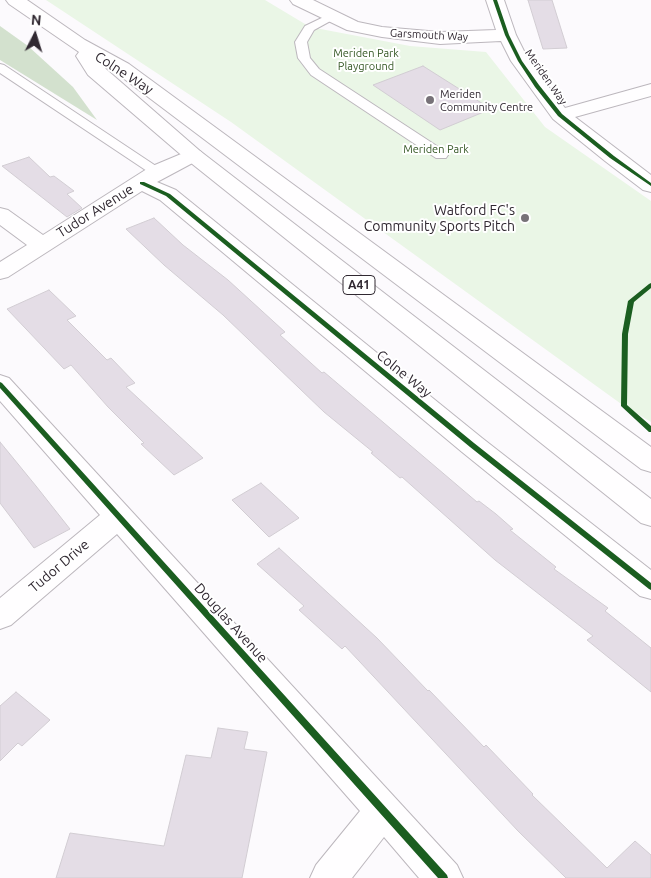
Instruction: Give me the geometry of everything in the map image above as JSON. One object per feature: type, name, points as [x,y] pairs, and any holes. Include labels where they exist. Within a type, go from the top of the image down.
[{"type":"main road","name":"Colne Way","points":[[15,0],[78,44],[122,68],[651,462]]},
{"type":"main road","name":"Garsmouth Way","points":[[298,0],[330,17],[353,26],[410,36],[460,38],[507,35]]},
{"type":"main road","name":"Meriden Way","points":[[496,0],[507,35],[520,61],[560,115],[612,157],[651,185]]},
{"type":"main road","name":"Colne Way","points":[[78,44],[95,71],[193,155],[651,515]]},
{"type":"main road","points":[[560,115],[651,90]]},
{"type":"main road","name":"Tudor Avenue","points":[[0,272],[150,178],[193,155]]},
{"type":"main road","name":"Colne Way","points":[[150,178],[168,195],[464,438],[651,587]]},
{"type":"main road","points":[[0,215],[42,245]]},
{"type":"main road","name":"Douglas Avenue","points":[[0,384],[444,878]]},
{"type":"main road","name":"Tudor Drive","points":[[0,616],[118,516]]},
{"type":"main road","points":[[329,878],[383,810]]},
{"type":"lane","points":[[330,17],[309,28],[301,42],[304,58],[315,72],[441,155]]},
{"type":"lane","points":[[0,68],[150,178]]},
{"type":"green space","name":"Meriden Park","points":[[46,0],[265,0],[310,27],[410,46],[486,52],[545,127],[651,201],[651,422],[624,406],[231,122]]},
{"type":"green space","points":[[0,26],[28,46],[73,87],[97,120],[0,60]]},
{"type":"building","points":[[528,0],[552,0],[567,48],[543,49]]},
{"type":"building","name":"Meriden Community Centre","points":[[423,66],[491,109],[440,130],[373,85]]},
{"type":"building","points":[[29,157],[50,177],[54,176],[74,191],[67,194],[82,208],[67,217],[2,166]]},
{"type":"building","points":[[154,218],[183,245],[228,280],[285,332],[280,335],[322,373],[324,372],[477,502],[479,501],[496,514],[513,529],[510,530],[556,567],[554,569],[608,608],[605,611],[651,648],[651,692],[587,640],[593,636],[495,560],[402,477],[400,478],[371,453],[373,452],[324,412],[223,315],[164,265],[126,229]]},
{"type":"building","points":[[49,290],[76,316],[67,320],[107,360],[111,358],[135,383],[126,387],[203,458],[174,475],[141,444],[144,443],[108,407],[71,365],[64,369],[7,309]]},
{"type":"building","points":[[0,442],[70,529],[34,548],[0,503]]},
{"type":"building","points":[[261,483],[299,518],[269,537],[232,500]]},
{"type":"building","points":[[279,548],[377,638],[607,868],[635,841],[651,855],[651,878],[566,878],[518,831],[345,646],[342,649],[299,610],[304,606],[257,564]]},
{"type":"building","points":[[16,692],[50,720],[22,746],[18,743],[0,761],[0,706]]},
{"type":"building","points":[[218,728],[248,732],[244,749],[267,752],[242,878],[56,878],[70,833],[164,846],[186,755],[211,758]]},
{"type":"cycle path","points":[[495,0],[507,35],[520,61],[560,115],[612,157],[651,185]]},
{"type":"cycle path","points":[[142,183],[168,195],[472,445],[651,587]]},
{"type":"cycle path","points":[[651,285],[631,301],[625,334],[624,406],[651,430]]},
{"type":"cycle path","points":[[0,384],[444,878]]},
{"type":"place","name":"Meriden Community Centre","points":[[430,100]]},
{"type":"place","name":"Watford FC's Community Sports Pitch","points":[[525,218]]},
{"type":"park label","name":"Meriden Park Playground","points":[[366,59]]}]
